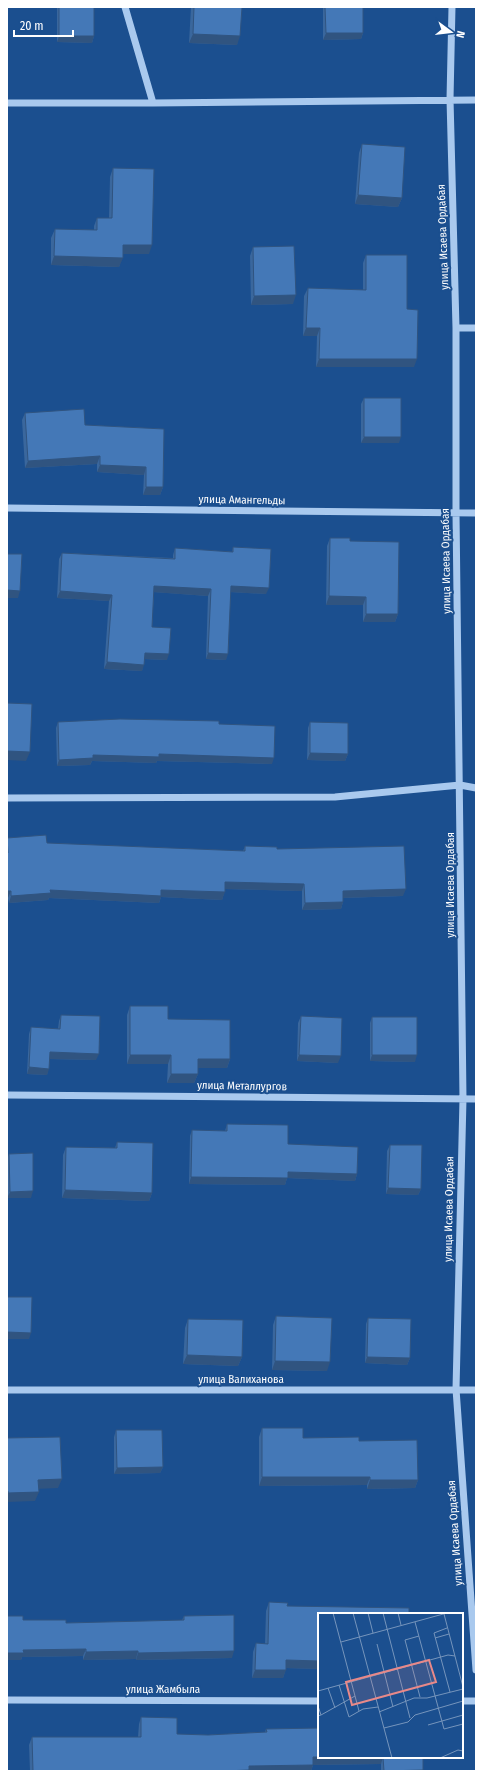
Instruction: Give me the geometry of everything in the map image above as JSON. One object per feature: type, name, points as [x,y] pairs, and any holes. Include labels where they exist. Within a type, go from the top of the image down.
[{"type":"street","points":[[125,7],[153,104]]},
{"type":"street","name":"улица Исаева Ордабая","points":[[452,7],[450,99],[456,328],[456,513],[463,1099],[456,1389],[476,1670]]},
{"type":"street","points":[[7,103],[153,104],[450,99],[476,100]]},
{"type":"street","points":[[456,328],[476,328]]},
{"type":"street","name":"улица Амангельды","points":[[7,508],[476,513]]},
{"type":"street","points":[[7,798],[335,797],[460,785],[476,788]]},
{"type":"street","name":"улица Металлургов","points":[[7,1095],[476,1099]]},
{"type":"street","name":"улица Валиханова","points":[[7,1390],[476,1390]]},
{"type":"street","name":"улица Жамбыла","points":[[7,1700],[318,1701]]},
{"type":"street","points":[[463,1701],[476,1701]]},
{"type":"building","points":[[59,7],[94,7],[94,36],[59,36]]},
{"type":"building","points":[[194,7],[242,7],[240,36],[193,34]]},
{"type":"building","points":[[325,7],[363,7],[363,33],[326,33]]},
{"type":"building","points":[[362,144],[405,147],[402,198],[358,195]]},
{"type":"building","points":[[113,168],[154,169],[152,245],[123,245],[123,258],[54,256],[55,229],[97,230],[97,218],[112,218]]},
{"type":"building","points":[[294,246],[296,295],[254,296],[253,247]]},
{"type":"building","points":[[366,255],[407,255],[407,309],[418,310],[417,359],[319,359],[320,328],[306,328],[308,288],[366,290]]},
{"type":"building","points":[[364,398],[401,398],[401,437],[364,437]]},
{"type":"building","points":[[84,409],[85,425],[164,429],[163,487],[146,487],[146,467],[100,465],[100,456],[28,461],[25,413]]},
{"type":"building","points":[[330,538],[350,538],[350,541],[399,542],[398,614],[366,614],[366,597],[329,596]]},
{"type":"building","points":[[233,547],[271,549],[269,588],[231,586],[228,654],[208,653],[211,589],[154,586],[152,627],[171,628],[169,654],[145,653],[144,665],[107,662],[112,595],[60,591],[62,553],[175,559],[175,548],[233,552]]},
{"type":"building","points":[[7,554],[22,554],[20,591],[7,590]]},
{"type":"building","points":[[7,703],[32,704],[30,752],[7,751]]},
{"type":"building","points":[[120,719],[219,721],[219,724],[275,726],[274,758],[159,754],[159,757],[93,755],[93,758],[59,760],[58,722]]},
{"type":"building","points":[[310,722],[348,723],[348,754],[310,753]]},
{"type":"building","points":[[46,835],[47,843],[245,851],[245,846],[277,847],[277,849],[404,846],[406,889],[343,891],[343,902],[305,903],[304,884],[225,882],[225,892],[161,890],[161,896],[50,890],[51,893],[11,896],[11,891],[7,891],[7,838]]},
{"type":"building","points":[[130,1006],[168,1006],[168,1019],[230,1020],[230,1059],[198,1059],[198,1074],[171,1074],[171,1055],[130,1055]]},
{"type":"building","points":[[61,1015],[100,1016],[99,1054],[50,1052],[49,1069],[29,1067],[31,1027],[60,1029]]},
{"type":"building","points":[[301,1016],[342,1018],[341,1056],[299,1055]]},
{"type":"building","points":[[372,1017],[417,1017],[417,1055],[372,1055]]},
{"type":"building","points":[[227,1124],[288,1125],[288,1144],[358,1147],[357,1174],[288,1172],[288,1178],[191,1177],[192,1130],[227,1131]]},
{"type":"building","points":[[117,1142],[153,1143],[152,1193],[65,1190],[66,1147],[117,1148]]},
{"type":"building","points":[[390,1145],[422,1145],[421,1189],[388,1188]]},
{"type":"building","points":[[33,1153],[33,1191],[10,1192],[9,1154]]},
{"type":"building","points":[[7,1297],[32,1297],[31,1333],[7,1332]]},
{"type":"building","points":[[276,1316],[332,1318],[330,1362],[275,1361]]},
{"type":"building","points":[[368,1318],[411,1319],[410,1358],[367,1357]]},
{"type":"building","points":[[188,1319],[243,1320],[242,1357],[187,1355]]},
{"type":"building","points":[[262,1428],[303,1428],[303,1438],[359,1437],[359,1441],[417,1440],[418,1480],[370,1480],[370,1477],[262,1477]]},
{"type":"building","points":[[116,1430],[162,1430],[163,1467],[117,1468]]},
{"type":"building","points":[[60,1437],[62,1479],[38,1480],[39,1492],[8,1493],[7,1438]]},
{"type":"building","points":[[269,1602],[288,1603],[287,1606],[409,1608],[409,1613],[318,1613],[318,1661],[286,1660],[286,1670],[255,1670],[256,1643],[268,1644]]},
{"type":"building","points":[[234,1615],[234,1651],[138,1653],[138,1651],[86,1652],[86,1649],[23,1650],[24,1653],[7,1653],[7,1616],[23,1616],[23,1620],[66,1620],[66,1623],[184,1620],[184,1616]]},
{"type":"building","points":[[141,1717],[177,1718],[177,1734],[208,1735],[267,1732],[266,1729],[318,1728],[318,1757],[313,1757],[313,1765],[249,1766],[249,1770],[33,1771],[32,1737],[141,1737]]},
{"type":"building","points":[[383,1758],[423,1758],[423,1770],[384,1771]]}]
